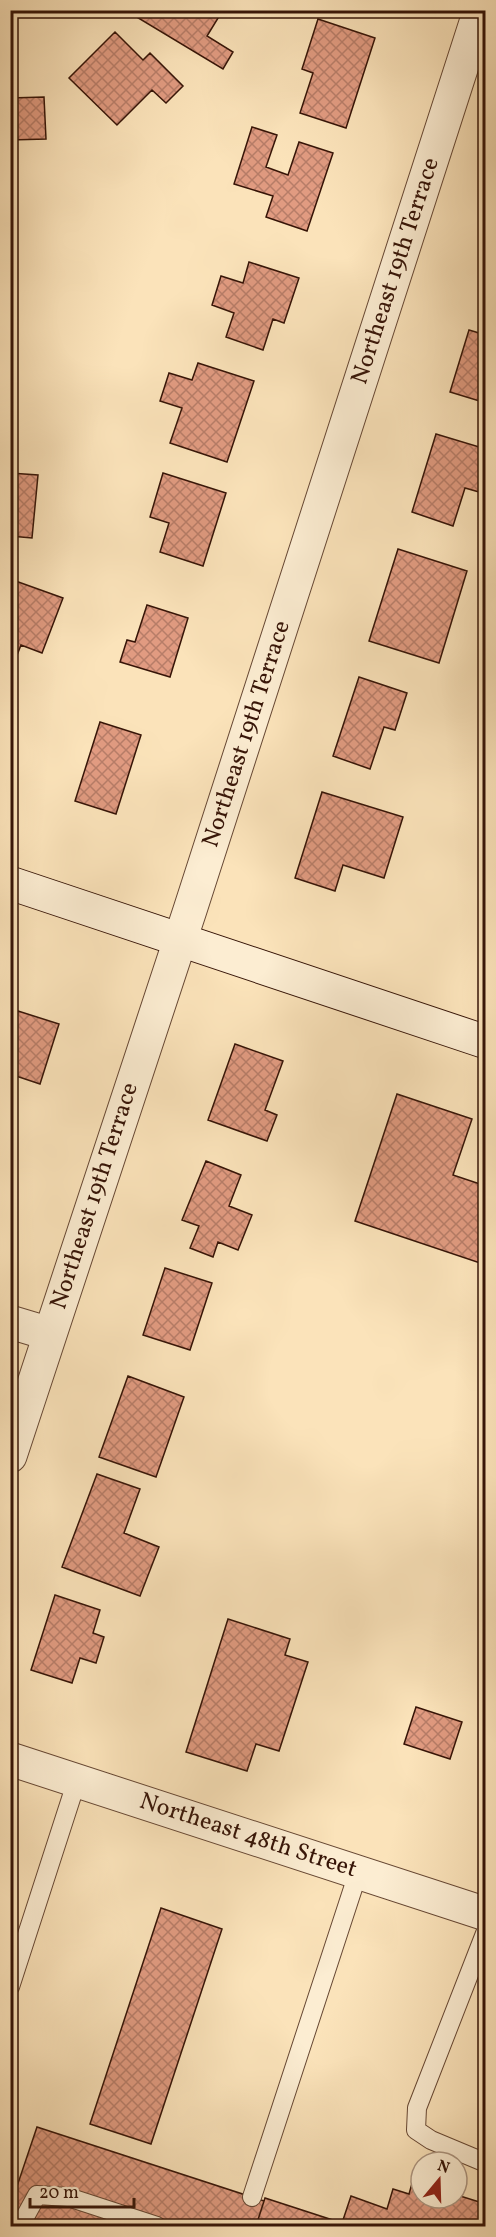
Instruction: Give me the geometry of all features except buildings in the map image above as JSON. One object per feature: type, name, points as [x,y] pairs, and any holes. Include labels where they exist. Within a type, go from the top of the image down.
[{"type":"street","name":"Northeast 19th Terrace","points":[[10,1456],[180,940],[480,10]]},
{"type":"street","points":[[10,883],[486,1042]]},
{"type":"street","points":[[10,1322],[50,1334]]},
{"type":"street","name":"Northeast 48th Street","points":[[10,1759],[486,1914]]},
{"type":"lane","points":[[10,1987],[77,1780]]},
{"type":"lane","points":[[252,2198],[358,1873]]},
{"type":"lane","points":[[486,1931],[417,2108],[416,2130],[430,2140],[486,2163]]},
{"type":"lane","points":[[20,2226],[38,2195],[68,2197],[157,2226]]}]
